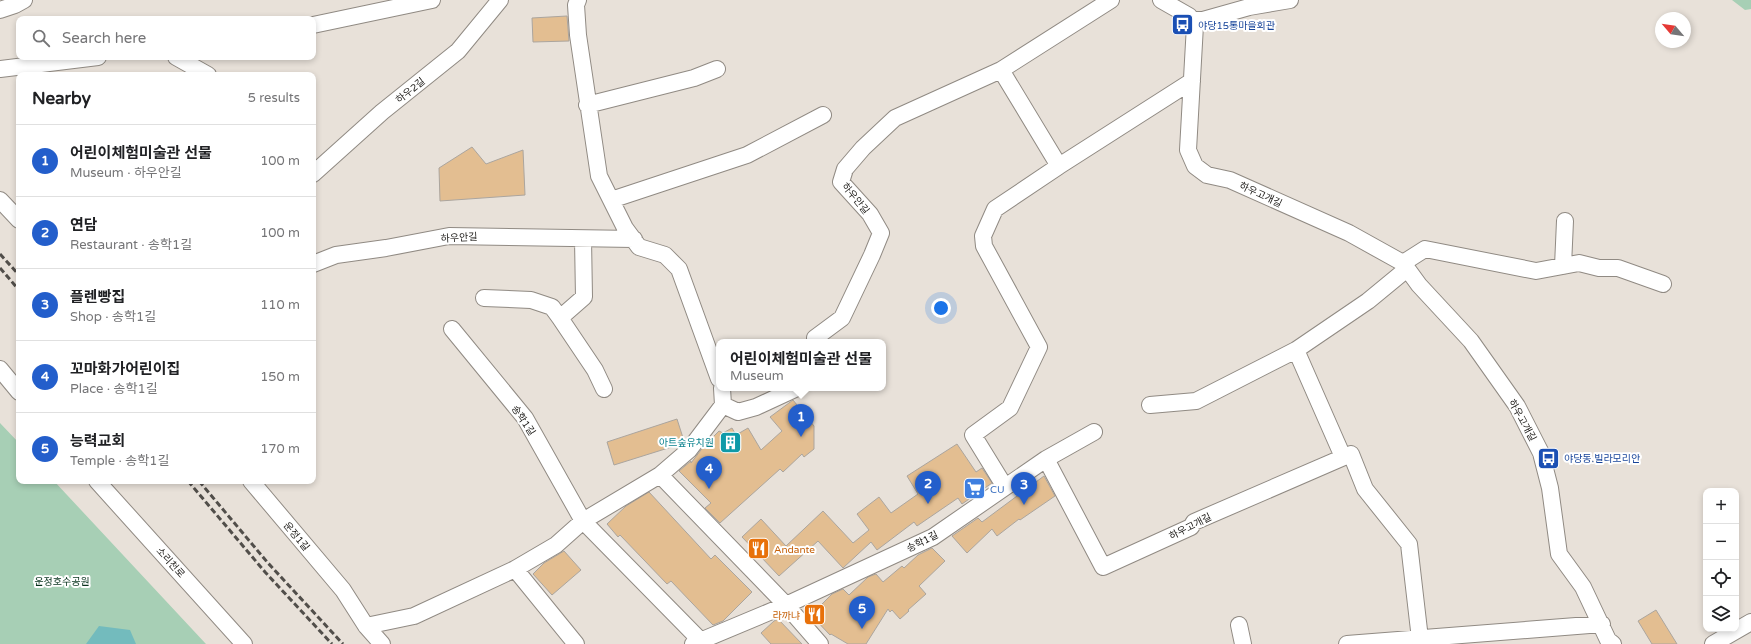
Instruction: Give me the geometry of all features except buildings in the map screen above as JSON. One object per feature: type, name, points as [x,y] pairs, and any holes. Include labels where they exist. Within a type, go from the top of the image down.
[{"type":"street","points":[[0,10],[24,0]]},
{"type":"street","points":[[316,24],[397,4],[432,0]]},
{"type":"street","name":"하우2길","points":[[316,171],[382,112],[458,51],[500,0]]},
{"type":"street","points":[[578,0],[576,5],[578,35],[599,176],[625,228],[639,247],[664,255],[679,269],[716,371]]},
{"type":"street","points":[[1060,166],[1001,70],[1111,0]]},
{"type":"street","points":[[1161,0],[1189,16],[1192,20],[1203,20],[1249,7],[1290,0]]},
{"type":"street","name":"하우고개길","points":[[1192,20],[1195,24],[1188,150],[1195,166],[1206,175],[1230,180],[1349,233],[1405,267],[1419,285],[1471,341],[1517,406],[1541,453],[1550,488],[1559,554],[1583,587],[1602,624],[1608,640],[1613,644]]},
{"type":"street","points":[[0,69],[74,60]]},
{"type":"street","points":[[181,60],[203,72]]},
{"type":"street","points":[[588,105],[694,78],[717,69]]},
{"type":"street","name":"하우안길","points":[[815,339],[842,318],[881,233],[870,214],[841,182],[845,169],[863,148],[895,118],[1001,70]]},
{"type":"street","points":[[1005,487],[972,435],[1010,408],[1039,347],[984,246],[983,236],[996,209],[1060,166],[1192,82]]},
{"type":"street","points":[[611,200],[747,155],[823,115]]},
{"type":"street","points":[[0,200],[16,217]]},
{"type":"street","points":[[1563,266],[1565,221]]},
{"type":"street","name":"하우안길","points":[[316,263],[336,255],[386,248],[449,236],[634,239]]},
{"type":"street","points":[[560,318],[584,297],[583,238]]},
{"type":"street","points":[[1150,405],[1196,401],[1296,350],[1368,301],[1402,273],[1405,267],[1425,249],[1499,265],[1536,271],[1579,263],[1599,268],[1618,268],[1663,284]]},
{"type":"street","points":[[484,298],[531,300],[552,307],[595,370],[604,389]]},
{"type":"street","name":"송학1길","points":[[452,329],[525,418],[583,521],[699,642],[786,605],[933,537],[1046,459],[1094,432]]},
{"type":"street","points":[[1296,350],[1343,458],[1351,454],[1365,489],[1409,544],[1420,639]]},
{"type":"street","points":[[0,369],[16,388]]},
{"type":"street","points":[[382,644],[366,626],[414,616],[514,569],[556,545],[583,521],[660,475],[689,450],[723,405],[722,391]]},
{"type":"street","points":[[723,405],[738,412],[756,407],[791,391]]},
{"type":"street","name":"하우고개길","points":[[1046,459],[1103,566],[1191,527],[1194,522],[1343,458]]},
{"type":"street","points":[[660,475],[786,605],[820,644]]},
{"type":"street","name":"소리천로","points":[[100,484],[244,644]]},
{"type":"street","name":"운정1길","points":[[254,484],[343,590],[366,626]]},
{"type":"street","points":[[514,569],[576,644]]},
{"type":"street","points":[[1713,644],[1751,622]]},
{"type":"street","points":[[1347,644],[1602,624]]},
{"type":"street","points":[[1239,625],[1243,644]]},
{"type":"green space","points":[[1732,0],[1751,0],[1751,9],[1745,10]]},
{"type":"green space","name":"운정호수공원","points":[[0,423],[16,440],[16,484],[57,484],[206,644],[0,644]]},
{"type":"water","points":[[99,626],[130,630],[136,644],[86,644]]},
{"type":"railway","points":[[0,254],[16,272]]},
{"type":"railway","points":[[0,268],[16,287]]},
{"type":"railway","points":[[191,484],[265,572],[332,644]]},
{"type":"railway","points":[[202,484],[268,563],[343,644]]},
{"type":"place","name":"야당15통마을회관","points":[[1182,25]]},
{"type":"place","name":"어린이체험미술관 선물","points":[[801,437]]},
{"type":"place","name":"아트숲유치원","points":[[730,442]]},
{"type":"place","name":"야당동.빌라모리안","points":[[1548,458]]},
{"type":"place","name":"꼬마화가어린이집","points":[[709,489]]},
{"type":"place","name":"CU","points":[[974,489]]},
{"type":"place","name":"연담","points":[[928,504]]},
{"type":"place","name":"플렌빵집","points":[[1024,505]]},
{"type":"place","name":"Andante","points":[[759,549]]},
{"type":"place","name":"라까냐","points":[[815,615]]},
{"type":"place","name":"능력교회","points":[[862,629]]}]
